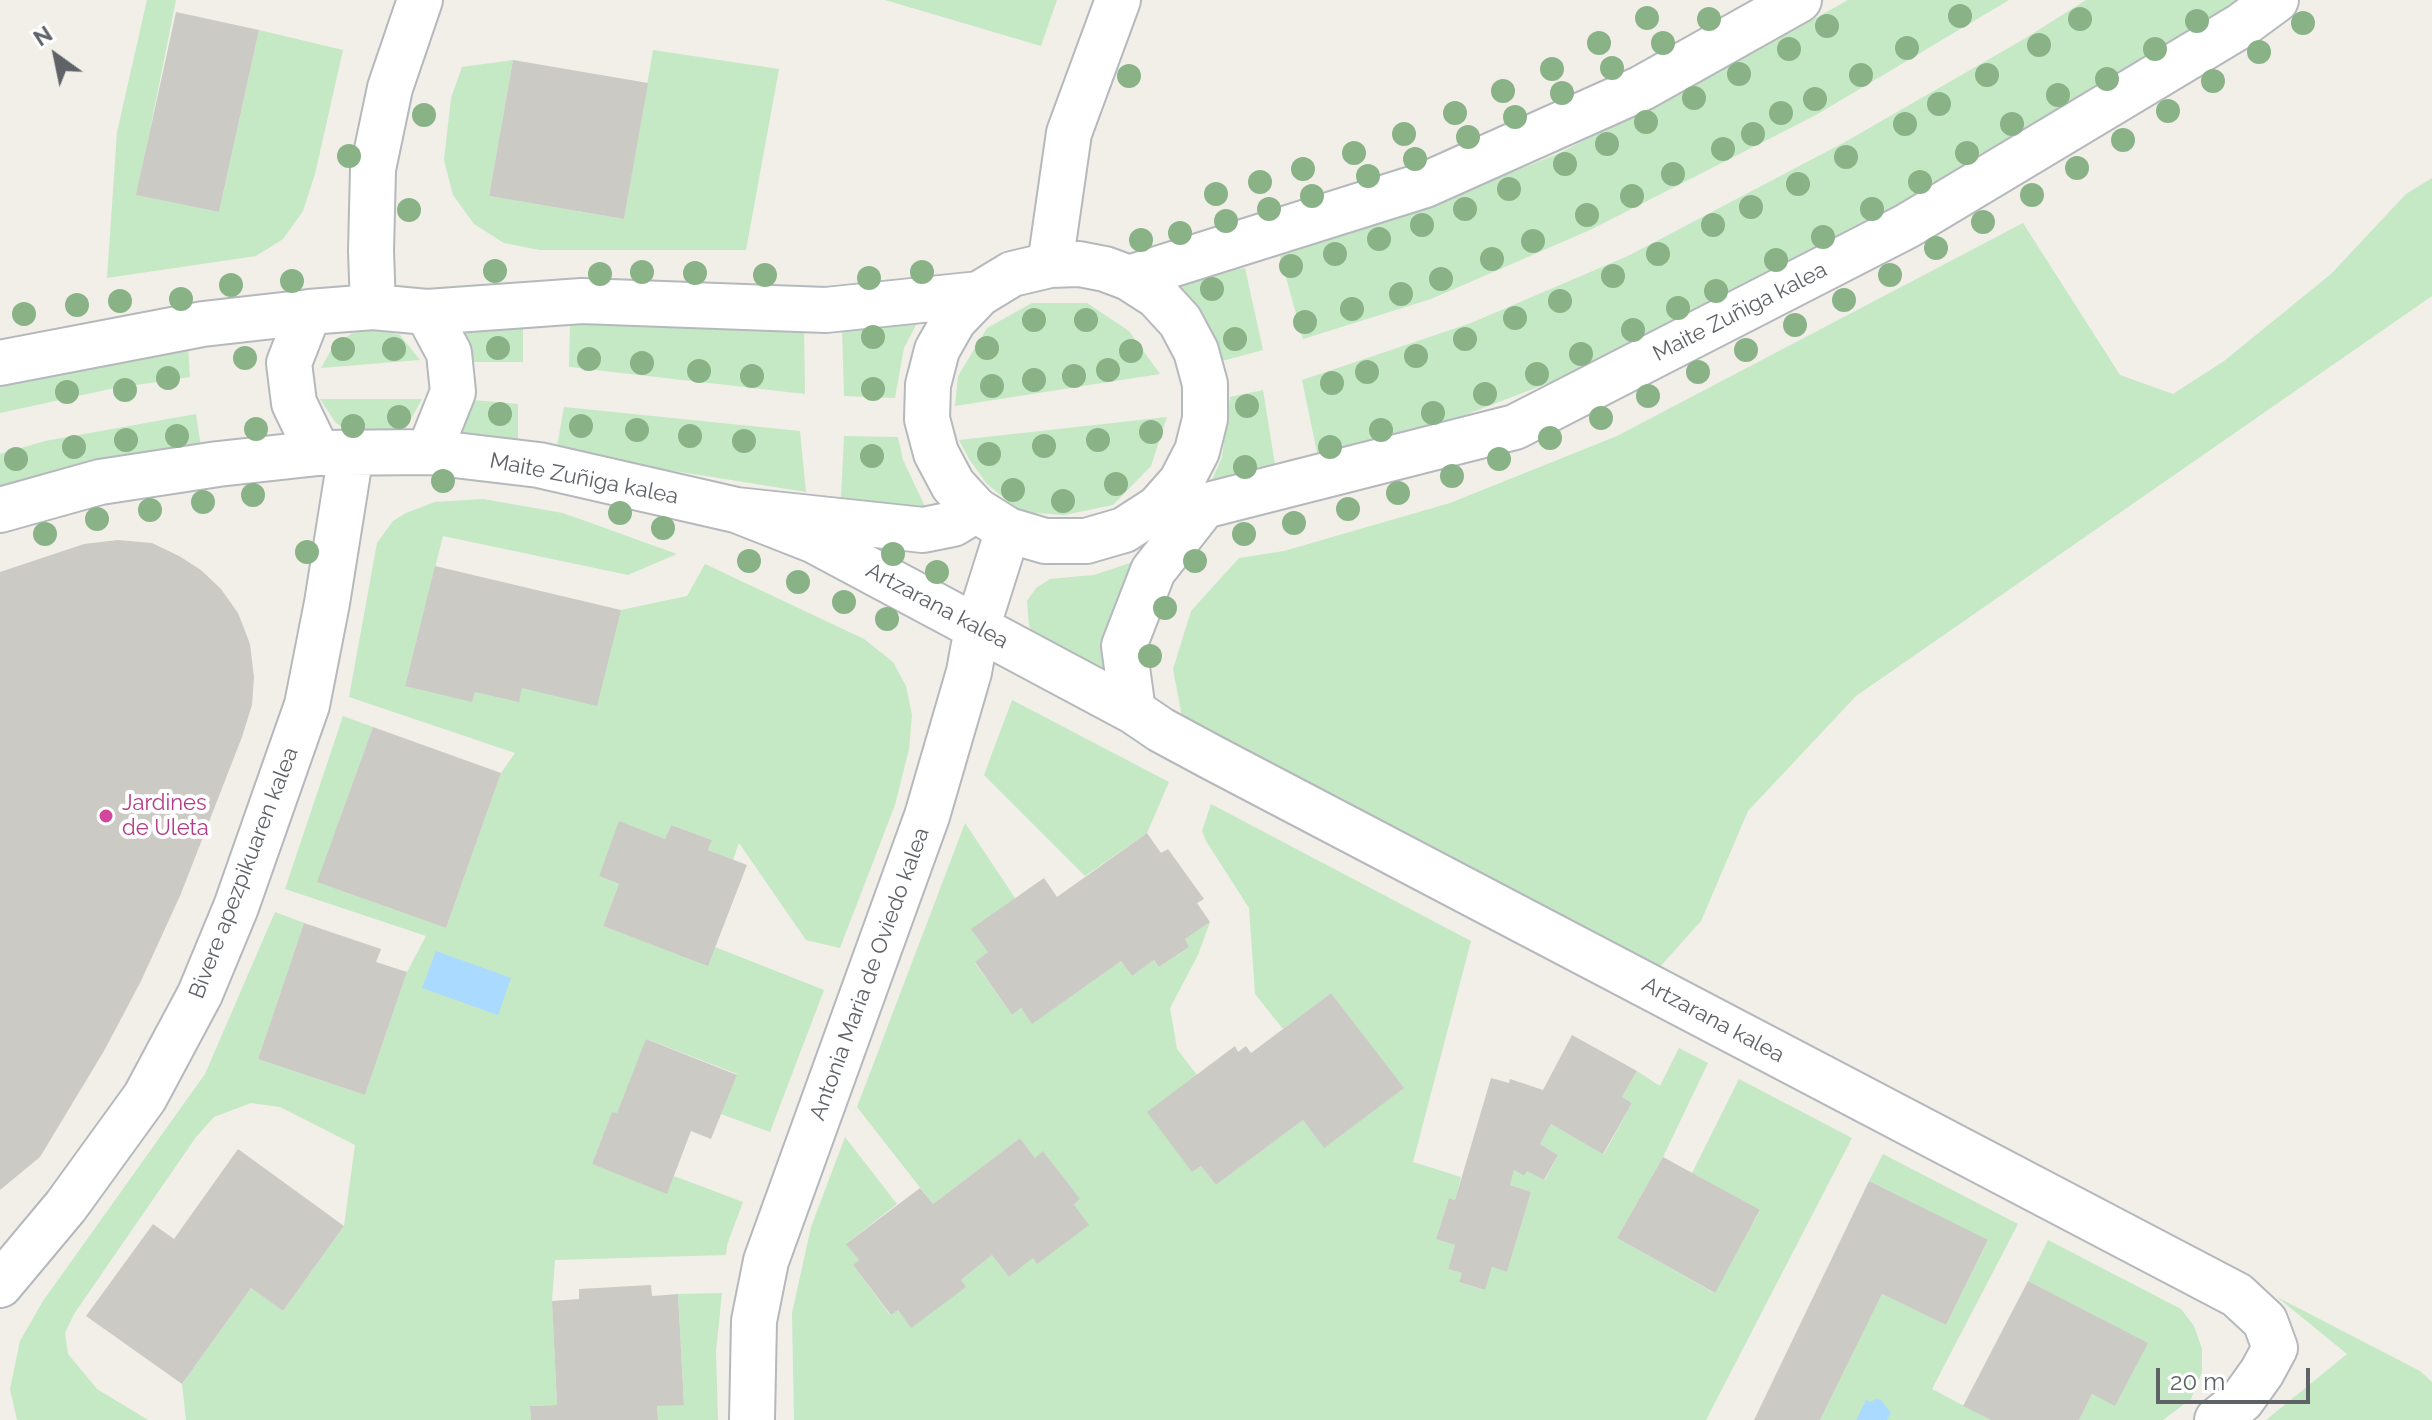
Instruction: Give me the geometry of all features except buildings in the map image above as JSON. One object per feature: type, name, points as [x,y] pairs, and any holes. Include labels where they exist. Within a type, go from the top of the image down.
[{"type":"street","points":[[373,307],[373,169],[390,88],[420,0]]},
{"type":"street","points":[[1050,265],[1069,133],[1118,0]]},
{"type":"street","points":[[1129,278],[1425,185],[1642,88],[1799,0]]},
{"type":"street","name":"Maite Zuñiga kalea","points":[[1158,508],[1204,506],[1515,427],[1907,226],[2242,25],[2276,0]]},
{"type":"street","points":[[1079,264],[1129,278],[1157,296],[1180,321],[1196,351],[1205,384],[1205,419],[1197,451],[1181,482],[1158,508],[1124,530],[1086,541],[1045,541],[992,520],[953,485],[936,453],[927,419],[928,385],[937,350],[954,320],[979,294],[1012,274],[1050,265],[1079,264]]},
{"type":"street","points":[[0,363],[203,324],[373,307],[427,312],[582,301],[826,310],[979,294]]},
{"type":"street","points":[[309,312],[289,363],[294,403],[334,453]]},
{"type":"street","points":[[427,312],[449,353],[453,392],[429,452]]},
{"type":"street","name":"Maite Zuñiga kalea","points":[[0,510],[100,482],[218,464],[334,453],[429,452],[539,465],[736,510],[923,530],[992,520]]},
{"type":"street","name":"Bivere apezpikuaren kalea","points":[[0,1285],[66,1206],[145,1097],[200,994],[236,907],[307,705],[334,453]]},
{"type":"street","points":[[1133,711],[1124,646],[1153,571],[1204,506]]},
{"type":"street","name":"Artzarana kalea","points":[[736,510],[815,541],[1133,711],[1213,758],[2237,1295],[2265,1321],[2275,1348],[2242,1400],[2217,1420]]},
{"type":"street","name":"Antonia Maria de Oviedo kalea","points":[[752,1420],[754,1321],[766,1261],[927,816],[969,672],[992,520]]},
{"type":"green space","points":[[147,0],[176,0],[137,195],[219,212],[259,30],[343,50],[315,174],[303,211],[283,239],[256,256],[107,278],[117,132]]},
{"type":"green space","points":[[885,0],[1057,0],[1041,46]]},
{"type":"green space","points":[[1848,0],[2009,0],[1816,115],[1590,230],[1431,299],[1303,339],[1280,256],[1440,201],[1560,153]]},
{"type":"green space","points":[[2086,0],[2247,0],[1933,191],[1572,374],[1436,426],[1319,462],[1302,380],[1471,323],[1630,255],[1845,142]]},
{"type":"green space","points":[[653,50],[779,69],[746,250],[540,250],[504,243],[474,224],[453,195],[444,160],[451,98],[462,67],[513,60],[489,196],[624,219]]},
{"type":"green space","points":[[2432,178],[2432,296],[1856,696],[1748,811],[1701,921],[1658,969],[1182,717],[1173,669],[1191,611],[1239,558],[1284,551],[1450,503],[1617,436],[2023,223],[2120,375],[2173,394],[2224,361],[2331,274],[2406,194]]},
{"type":"green space","points":[[1245,268],[1263,350],[1222,361],[1199,315],[1170,282]]},
{"type":"green space","points":[[1032,303],[1087,303],[1129,331],[1160,374],[955,406],[958,376],[987,328]]},
{"type":"green space","points":[[918,321],[904,348],[895,398],[844,396],[842,327]]},
{"type":"green space","points":[[804,323],[805,394],[569,367],[570,324]]},
{"type":"green space","points":[[523,324],[523,362],[474,362],[460,329]]},
{"type":"green space","points":[[374,329],[400,335],[420,360],[321,368],[332,348],[352,333]]},
{"type":"green space","points":[[188,346],[190,377],[110,389],[0,413],[0,375]]},
{"type":"green space","points":[[1263,390],[1276,471],[1209,487],[1222,457],[1230,397]]},
{"type":"green space","points":[[320,399],[422,399],[406,428],[373,439],[356,438],[335,422]]},
{"type":"green space","points":[[473,400],[518,404],[518,444],[453,442]]},
{"type":"green space","points":[[564,407],[800,431],[806,492],[556,452]]},
{"type":"green space","points":[[196,414],[201,447],[0,494],[0,454],[45,441]]},
{"type":"green space","points":[[1167,417],[1151,466],[1113,505],[1064,515],[1021,512],[987,484],[959,440]]},
{"type":"green space","points":[[844,436],[898,437],[903,460],[929,515],[841,498]]},
{"type":"green space","points":[[483,499],[563,513],[677,554],[628,575],[443,536],[405,686],[475,692],[522,688],[621,610],[687,596],[705,564],[864,639],[893,662],[906,686],[912,715],[909,749],[895,805],[840,948],[806,940],[739,843],[733,860],[708,850],[712,840],[671,825],[665,839],[620,822],[599,876],[619,884],[603,926],[708,965],[715,947],[824,990],[770,1132],[721,1114],[737,1074],[647,1039],[592,1164],[666,1193],[674,1176],[743,1202],[726,1255],[555,1260],[552,1301],[557,1405],[530,1406],[531,1420],[186,1420],[182,1384],[251,1288],[283,1311],[344,1226],[355,1145],[280,1107],[251,1103],[214,1117],[196,1137],[74,1314],[65,1333],[68,1354],[97,1389],[148,1420],[17,1420],[10,1389],[20,1341],[43,1301],[205,1074],[275,912],[304,923],[258,1059],[365,1095],[407,972],[426,936],[285,889],[343,716],[373,727],[318,882],[446,928],[501,773],[515,753],[349,697],[377,543],[393,521],[406,513],[435,502]]},
{"type":"green space","points":[[1148,557],[1106,682],[1045,650],[1029,626],[1027,601],[1036,588],[1050,579],[1094,575]]},
{"type":"green space","points":[[1012,700],[1169,782],[1147,833],[1085,876],[984,775]]},
{"type":"green space","points":[[1211,804],[1471,941],[1413,1162],[1461,1177],[1455,1200],[1449,1198],[1436,1239],[1455,1245],[1448,1269],[1462,1273],[1459,1282],[1484,1290],[1492,1267],[1507,1272],[1531,1192],[1510,1185],[1514,1170],[1524,1176],[1527,1171],[1545,1180],[1558,1155],[1540,1144],[1551,1124],[1604,1154],[1632,1103],[1622,1097],[1637,1071],[1660,1086],[1679,1048],[1708,1063],[1663,1157],[1617,1238],[1714,1293],[1760,1211],[1692,1173],[1739,1079],[1852,1138],[1706,1420],[794,1420],[792,1313],[811,1227],[845,1137],[897,1204],[847,1243],[859,1260],[853,1265],[890,1315],[898,1310],[911,1327],[992,1255],[1009,1277],[1033,1258],[1037,1263],[1080,1200],[1044,1152],[1035,1158],[1020,1138],[933,1204],[857,1107],[965,823],[1015,898],[988,952],[975,963],[1012,1015],[1021,1008],[1032,1023],[1121,961],[1132,976],[1154,960],[1159,967],[1189,947],[1185,939],[1210,922],[1198,955],[1170,1008],[1177,1049],[1197,1075],[1192,1172],[1201,1166],[1216,1185],[1303,1120],[1324,1147],[1403,1088],[1331,993],[1283,1029],[1255,994],[1249,908],[1202,831]]},
{"type":"green space","points":[[1883,1154],[2018,1224],[1932,1389],[1991,1420],[1820,1420],[1882,1294],[1946,1325],[1988,1241],[1869,1181]]},
{"type":"green space","points":[[2048,1240],[2181,1309],[2194,1326],[2202,1349],[2202,1372],[2191,1399],[2163,1420],[2079,1420],[2092,1394],[2115,1405],[2147,1343],[2028,1281]]},
{"type":"green space","points":[[722,1293],[716,1351],[718,1420],[658,1420],[657,1406],[684,1404],[678,1294]]},
{"type":"green space","points":[[2277,1297],[2420,1371],[2432,1382],[2432,1420],[2266,1420],[2347,1354]]},
{"type":"water","points":[[436,951],[511,978],[498,1015],[422,988]]},
{"type":"water","points":[[1866,1400],[1871,1402],[1881,1400],[1891,1413],[1887,1420],[1856,1420]]},
{"type":"place","name":"Jardines de Uleta","points":[[106,816]]}]
